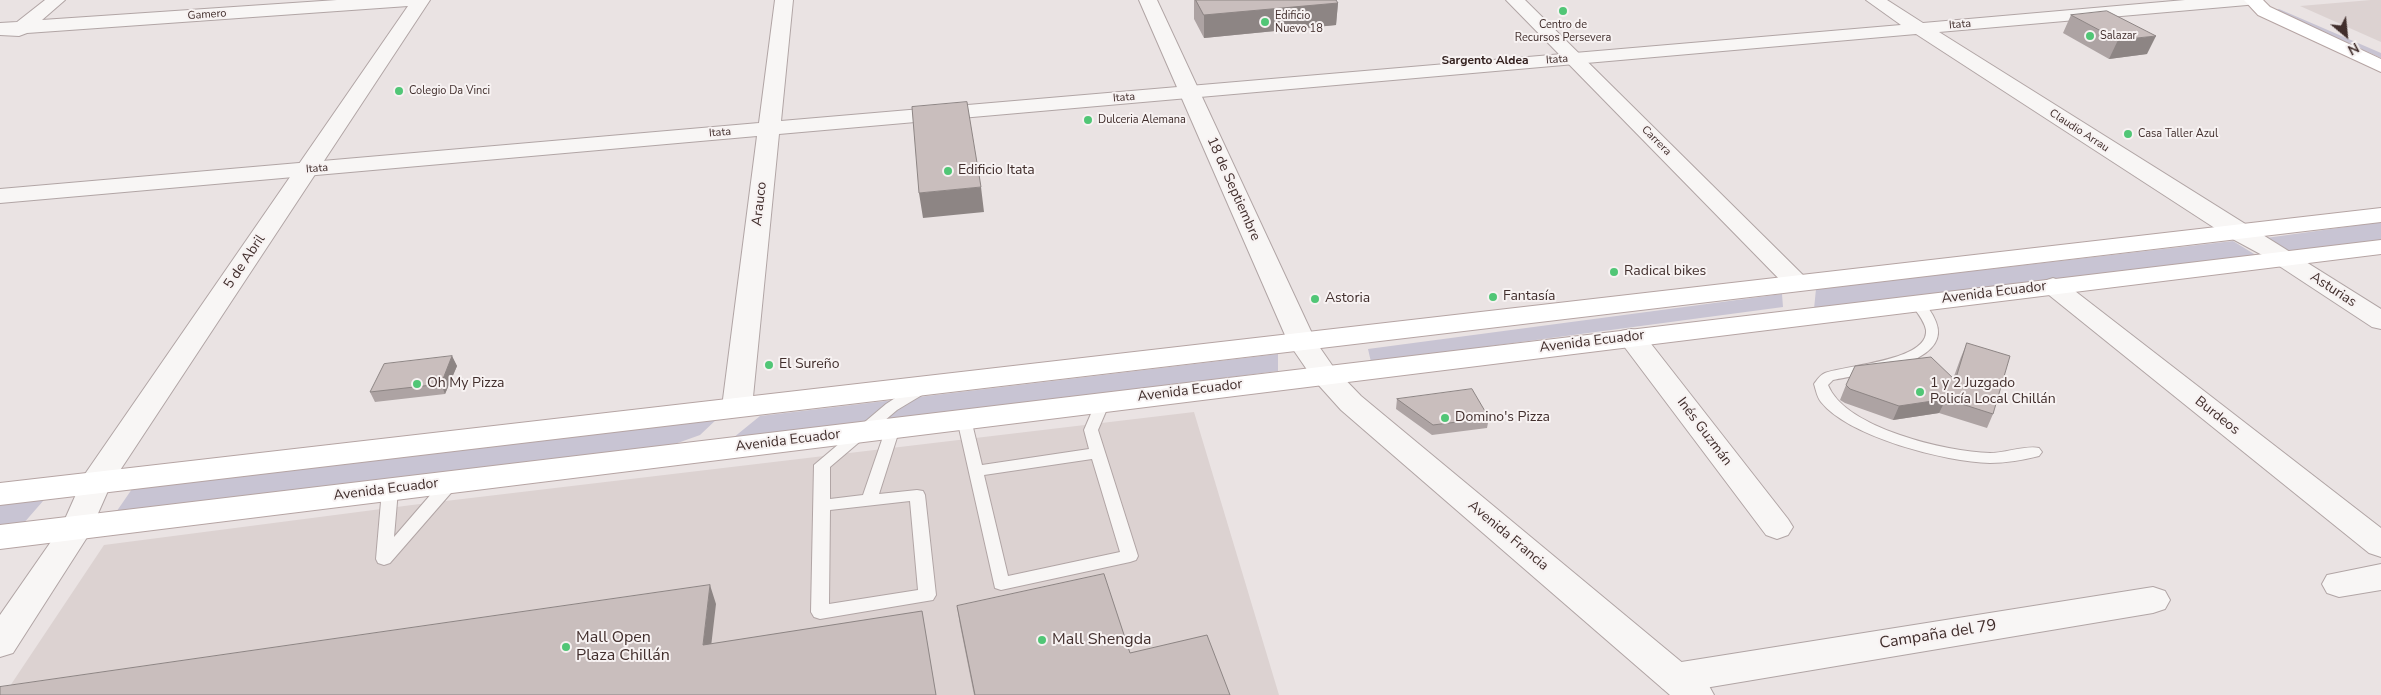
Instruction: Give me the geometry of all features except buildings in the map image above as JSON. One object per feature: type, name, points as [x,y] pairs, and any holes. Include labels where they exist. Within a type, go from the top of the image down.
[{"type":"main road","points":[[2254,0],[2306,19],[2381,51]]},
{"type":"main road","points":[[2254,0],[2264,11],[2381,66]]},
{"type":"main road","points":[[0,494],[1302,342],[1796,282],[2381,215]]},
{"type":"main road","name":"Avenida Ecuador","points":[[0,537],[1324,374],[2381,247]]},
{"type":"main road","points":[[1785,318],[1797,301],[1796,282]]},
{"type":"main road","points":[[664,456],[692,446],[720,429],[732,419],[737,407]]},
{"type":"street","points":[[0,45],[56,0]]},
{"type":"street","name":"Gamero","points":[[0,29],[414,0]]},
{"type":"street","name":"5 de Abril","points":[[0,643],[77,528],[96,482],[421,0]]},
{"type":"street","name":"Arauco","points":[[737,407],[784,0]]},
{"type":"street","name":"18 de Septiembre","points":[[1148,0],[1302,342],[1324,374]]},
{"type":"street","name":"Carrera","points":[[1515,0],[1796,282]]},
{"type":"street","name":"Claudio Arrau","points":[[1875,0],[2236,231],[2285,258]]},
{"type":"street","name":"Itata","points":[[0,196],[2247,0]]},
{"type":"street","name":"Asturias","points":[[2285,258],[2381,321]]},
{"type":"street","name":"Burdeos","points":[[2053,286],[2381,546]]},
{"type":"street","name":"Inés Guzmán","points":[[1632,338],[1776,527]]},
{"type":"street","name":"Avenida Francia","points":[[1324,374],[1351,403],[1685,686]]},
{"type":"street","points":[[2339,584],[2381,577]]},
{"type":"street","name":"Campaña del 79","points":[[1685,686],[1722,670],[2153,600]]},
{"type":"lane","points":[[1917,303],[1928,315],[1932,324],[1933,332],[1927,347],[1911,358],[1828,377],[1822,384],[1826,398],[1868,427],[1889,437],[1935,451],[1971,457],[1999,458],[2034,452]]},
{"type":"lane","points":[[869,500],[879,429],[884,412],[900,401],[940,383]]},
{"type":"lane","points":[[964,419],[1001,584],[1130,556],[1091,430],[1103,402]]},
{"type":"lane","points":[[822,505],[917,495],[927,595],[820,612],[822,465],[879,429]]},
{"type":"lane","points":[[975,471],[1098,453]]},
{"type":"lane","points":[[390,490],[384,559],[451,482]]},
{"type":"shaded area","points":[[2371,0],[2381,0],[2381,42],[2300,6]]},
{"type":"shaded area","points":[[2279,9],[2381,53],[2381,58],[2275,10]]},
{"type":"shaded area","points":[[2381,222],[2381,242],[2288,252],[2266,238]]},
{"type":"shaded area","points":[[2233,241],[2259,257],[1814,309],[1816,289]]},
{"type":"shaded area","points":[[1782,294],[1783,307],[1371,362],[1368,349]]},
{"type":"shaded area","points":[[1278,354],[1278,371],[728,442],[760,416]]},
{"type":"shaded area","points":[[1194,412],[1279,695],[4,695],[104,545],[412,505]]},
{"type":"shaded area","points":[[718,418],[700,435],[661,449],[110,521],[132,489]]},
{"type":"shaded area","points":[[50,493],[16,532],[0,534],[0,499]]},
{"type":"place","name":"Centro de Recursos Persevera","points":[[1563,11]]},
{"type":"place","name":"Edificio Nuevo 18","points":[[1265,22]]},
{"type":"place","name":"Salazar","points":[[2090,36]]},
{"type":"place","name":"Colegio Da Vinci","points":[[399,91]]},
{"type":"place","name":"Dulceria Alemana","points":[[1088,120]]},
{"type":"place","name":"Casa Taller Azul","points":[[2128,134]]},
{"type":"place","name":"Edificio Itata","points":[[948,171]]},
{"type":"place","name":"Radical bikes","points":[[1614,272]]},
{"type":"place","name":"Fantasía","points":[[1493,297]]},
{"type":"place","name":"Astoria","points":[[1315,299]]},
{"type":"place","name":"El Sureño","points":[[769,365]]},
{"type":"place","name":"Oh My Pizza","points":[[417,384]]},
{"type":"place","name":"1 y 2 Juzgado Policía Local Chillán","points":[[1920,392]]},
{"type":"place","name":"Domino's Pizza","points":[[1445,418]]},
{"type":"place","name":"Mall Shengda","points":[[1042,640]]},
{"type":"place","name":"Mall Open Plaza Chillán","points":[[566,647]]},
{"type":"district","name":"Sargento Aldea","points":[[1485,61]]}]
